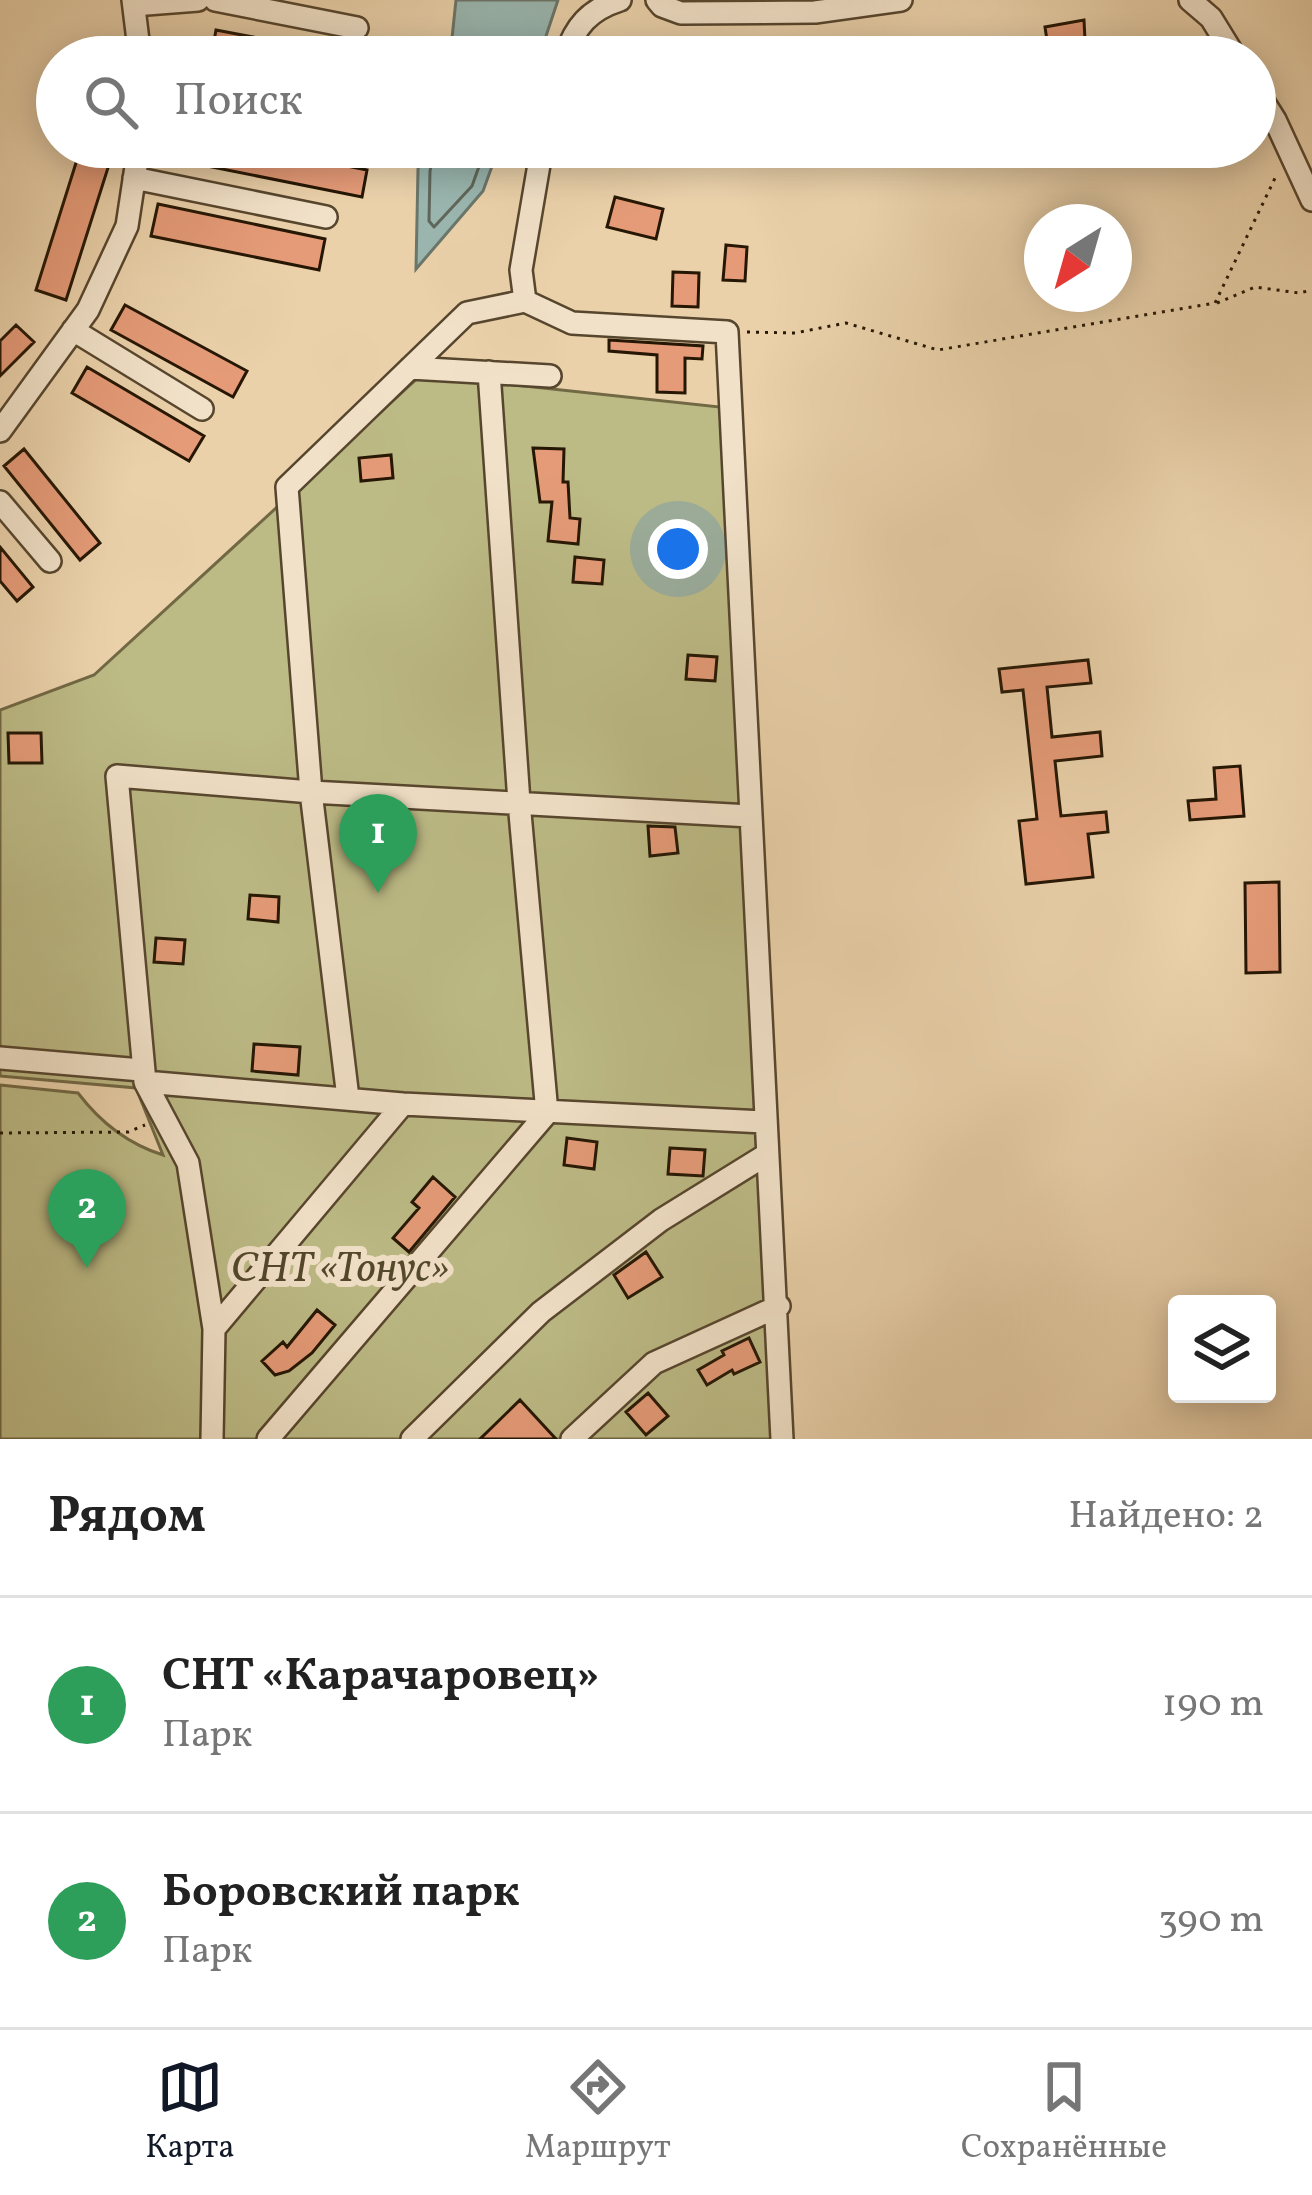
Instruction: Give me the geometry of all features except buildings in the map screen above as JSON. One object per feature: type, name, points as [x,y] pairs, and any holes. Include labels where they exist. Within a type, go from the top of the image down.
[{"type":"street","points":[[138,36],[134,3],[198,0]]},
{"type":"street","points":[[214,0],[357,28]]},
{"type":"street","points":[[572,36],[593,9],[620,0]]},
{"type":"street","points":[[657,0],[681,13],[703,13],[815,12],[902,0]]},
{"type":"street","points":[[1190,0],[1214,9]]},
{"type":"street","points":[[1276,126],[1312,200]]},
{"type":"street","points":[[0,430],[88,310],[127,226],[136,168]]},
{"type":"street","points":[[525,301],[520,270],[538,168]]},
{"type":"street","points":[[134,178],[326,217]]},
{"type":"street","points":[[348,1098],[311,792],[287,487],[466,313],[525,301],[572,323],[727,332],[782,1439]]},
{"type":"street","points":[[73,330],[202,409]]},
{"type":"street","points":[[410,368],[550,376]]},
{"type":"street","points":[[268,1439],[547,1113],[519,802],[489,372]]},
{"type":"street","points":[[0,502],[50,561]]},
{"type":"street","points":[[212,1439],[214,1329],[188,1162],[143,1076],[117,776],[311,792],[750,815]]},
{"type":"street","points":[[0,1058],[403,1104],[764,1122]]},
{"type":"street","points":[[214,1329],[403,1104]]},
{"type":"street","points":[[412,1439],[541,1312],[661,1220],[766,1155]]},
{"type":"street","points":[[572,1439],[654,1364],[778,1306]]},
{"type":"path","points":[[1215,303],[1289,149]]},
{"type":"path","points":[[727,332],[795,333],[846,323],[938,350],[1215,303],[1255,287],[1299,293],[1312,290]]},
{"type":"path","points":[[0,1133],[128,1132],[164,1117]]},
{"type":"green space","name":"СНТ «Тонус»","points":[[421,375],[720,407],[772,1116],[787,1439],[0,1439],[0,1085],[78,1093],[116,1131],[163,1155],[136,1088],[0,1076],[0,710],[94,675]]},
{"type":"water","points":[[456,0],[558,0],[546,36],[452,36]]},
{"type":"water","points":[[491,168],[483,191],[416,269],[418,169]]},
{"type":"place","name":"СНТ «Карачаровец»","points":[[378,893]]},
{"type":"place","name":"Боровский парк","points":[[87,1268]]}]
